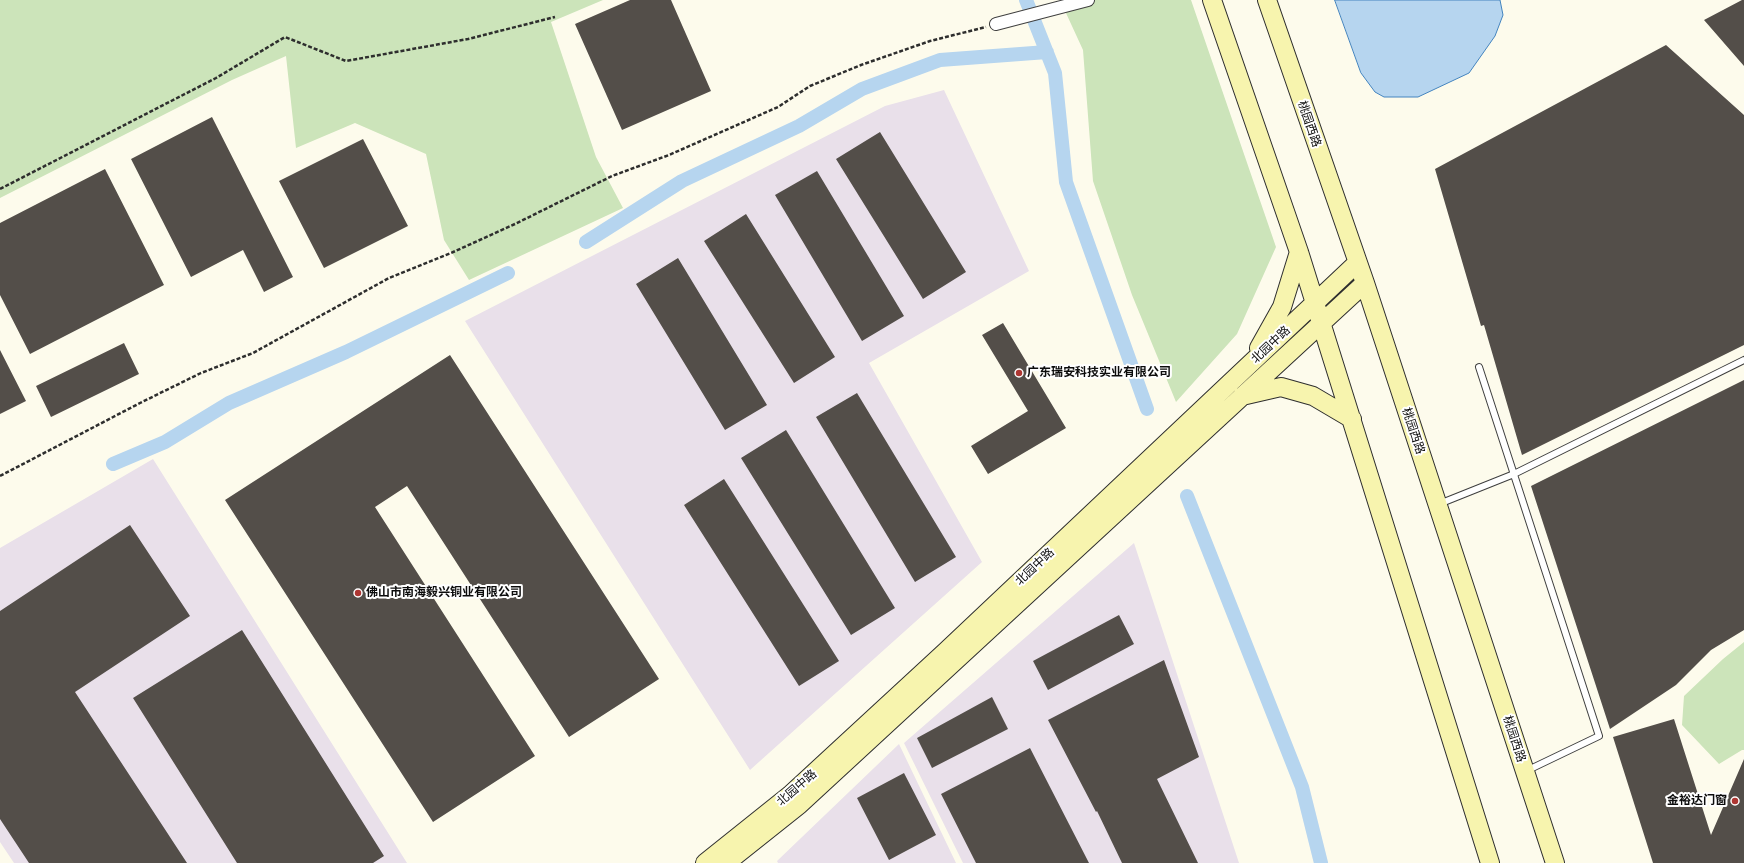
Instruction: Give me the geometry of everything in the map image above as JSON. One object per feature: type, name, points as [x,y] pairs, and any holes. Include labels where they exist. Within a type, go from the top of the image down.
[{"type":"street","points":[[996,24],[1088,0]]},
{"type":"street","points":[[1212,0],[1322,323],[1490,863]]},
{"type":"street","name":"桃园西路","points":[[1267,0],[1364,283],[1555,863]]},
{"type":"street","points":[[1250,364],[1282,307],[1299,252]]},
{"type":"street","name":"北园中路","points":[[705,863],[796,790],[945,652],[1357,263]]},
{"type":"street","name":"北园中路","points":[[726,863],[798,806],[1364,283]]},
{"type":"street","points":[[1242,396],[1281,387],[1313,396],[1352,419]]},
{"type":"lane","points":[[1437,504],[1514,474],[1744,360]]},
{"type":"lane","points":[[1479,367],[1599,736],[1525,772]]},
{"type":"path","points":[[0,190],[216,78],[285,37],[346,61],[468,39],[555,17]]},
{"type":"path","points":[[0,476],[188,380],[253,353],[389,278],[451,254],[516,224],[612,176],[669,155],[778,107],[810,86],[861,65],[930,41],[996,24]]},
{"type":"shaded area","points":[[944,90],[1029,271],[869,363],[982,562],[750,770],[465,321],[885,106]]},
{"type":"shaded area","points":[[153,459],[407,863],[14,863],[0,842],[0,548]]},
{"type":"shaded area","points":[[1134,543],[1239,863],[963,863],[904,743]]},
{"type":"shaded area","points":[[899,744],[956,863],[778,863],[777,861]]},
{"type":"green space","points":[[0,0],[603,0],[551,22],[596,157],[623,208],[469,280],[444,240],[426,154],[355,123],[296,148],[286,56],[232,80],[0,198]]},
{"type":"green space","points":[[1060,0],[1191,0],[1276,247],[1237,334],[1176,402],[1132,295],[1093,181],[1083,50]]},
{"type":"green space","points":[[1744,642],[1744,750],[1719,764],[1682,725],[1684,696],[1723,659]]},
{"type":"water","points":[[1335,0],[1500,0],[1503,15],[1495,36],[1469,73],[1418,97],[1384,97],[1375,92],[1361,73]]},
{"type":"building","points":[[630,0],[671,0],[711,91],[622,130],[575,24]]},
{"type":"building","points":[[1744,0],[1744,66],[1704,20]]},
{"type":"building","points":[[1666,45],[1744,115],[1744,345],[1522,455],[1484,325],[1481,326],[1435,169]]},
{"type":"building","points":[[212,117],[293,277],[264,292],[243,250],[191,277],[131,159]]},
{"type":"building","points":[[880,132],[966,272],[923,299],[836,159]]},
{"type":"building","points":[[363,139],[408,226],[324,268],[279,181]]},
{"type":"building","points":[[105,169],[164,285],[30,354],[0,295],[0,223]]},
{"type":"building","points":[[817,171],[904,316],[862,341],[775,195]]},
{"type":"building","points":[[746,214],[835,357],[794,383],[704,241]]},
{"type":"building","points":[[678,258],[767,405],[725,430],[636,284]]},
{"type":"building","name":"广东瑞安科技实业有限公司","points":[[1003,323],[1066,428],[988,474],[971,446],[1028,411],[982,335]]},
{"type":"building","points":[[124,343],[139,374],[51,417],[36,386]]},
{"type":"building","points":[[0,350],[26,401],[0,414]]},
{"type":"building","name":"佛山市南海毅兴铜业有限公司","points":[[450,355],[659,679],[569,737],[407,486],[375,507],[535,756],[433,822],[225,500]]},
{"type":"building","points":[[1744,380],[1744,630],[1711,650],[1676,685],[1610,729],[1531,486]]},
{"type":"building","points":[[857,393],[956,557],[915,582],[816,417]]},
{"type":"building","points":[[786,430],[895,608],[851,635],[741,458]]},
{"type":"building","points":[[724,479],[839,661],[799,686],[684,505]]},
{"type":"building","points":[[130,525],[190,616],[75,692],[187,863],[29,863],[0,819],[0,611]]},
{"type":"building","points":[[1119,615],[1134,644],[1048,690],[1033,661]]},
{"type":"building","points":[[242,630],[384,856],[373,863],[237,863],[133,698]]},
{"type":"building","points":[[1164,660],[1199,757],[1157,779],[1198,863],[1122,863],[1097,811],[1096,812],[1048,720]]},
{"type":"building","points":[[992,697],[1008,729],[932,768],[917,738]]},
{"type":"building","points":[[1674,719],[1711,835],[1744,759],[1744,863],[1653,863],[1613,737]]},
{"type":"building","points":[[1030,748],[1089,863],[976,863],[941,794]]},
{"type":"building","points":[[904,773],[936,835],[889,860],[857,798]]},
{"type":"waterway","points":[[1026,0],[1055,73],[1066,182],[1147,409]]},
{"type":"waterway","points":[[586,242],[682,181],[799,126],[862,89],[940,60],[1047,52]]},
{"type":"waterway","points":[[113,464],[165,442],[229,403],[346,352],[508,273]]},
{"type":"waterway","points":[[1187,496],[1302,787],[1321,863]]},
{"type":"place","name":"广东瑞安科技实业有限公司","points":[[1019,373]]},
{"type":"place","name":"佛山市南海毅兴铜业有限公司","points":[[358,593]]},
{"type":"place","name":"金裕达门窗","points":[[1735,801]]}]
